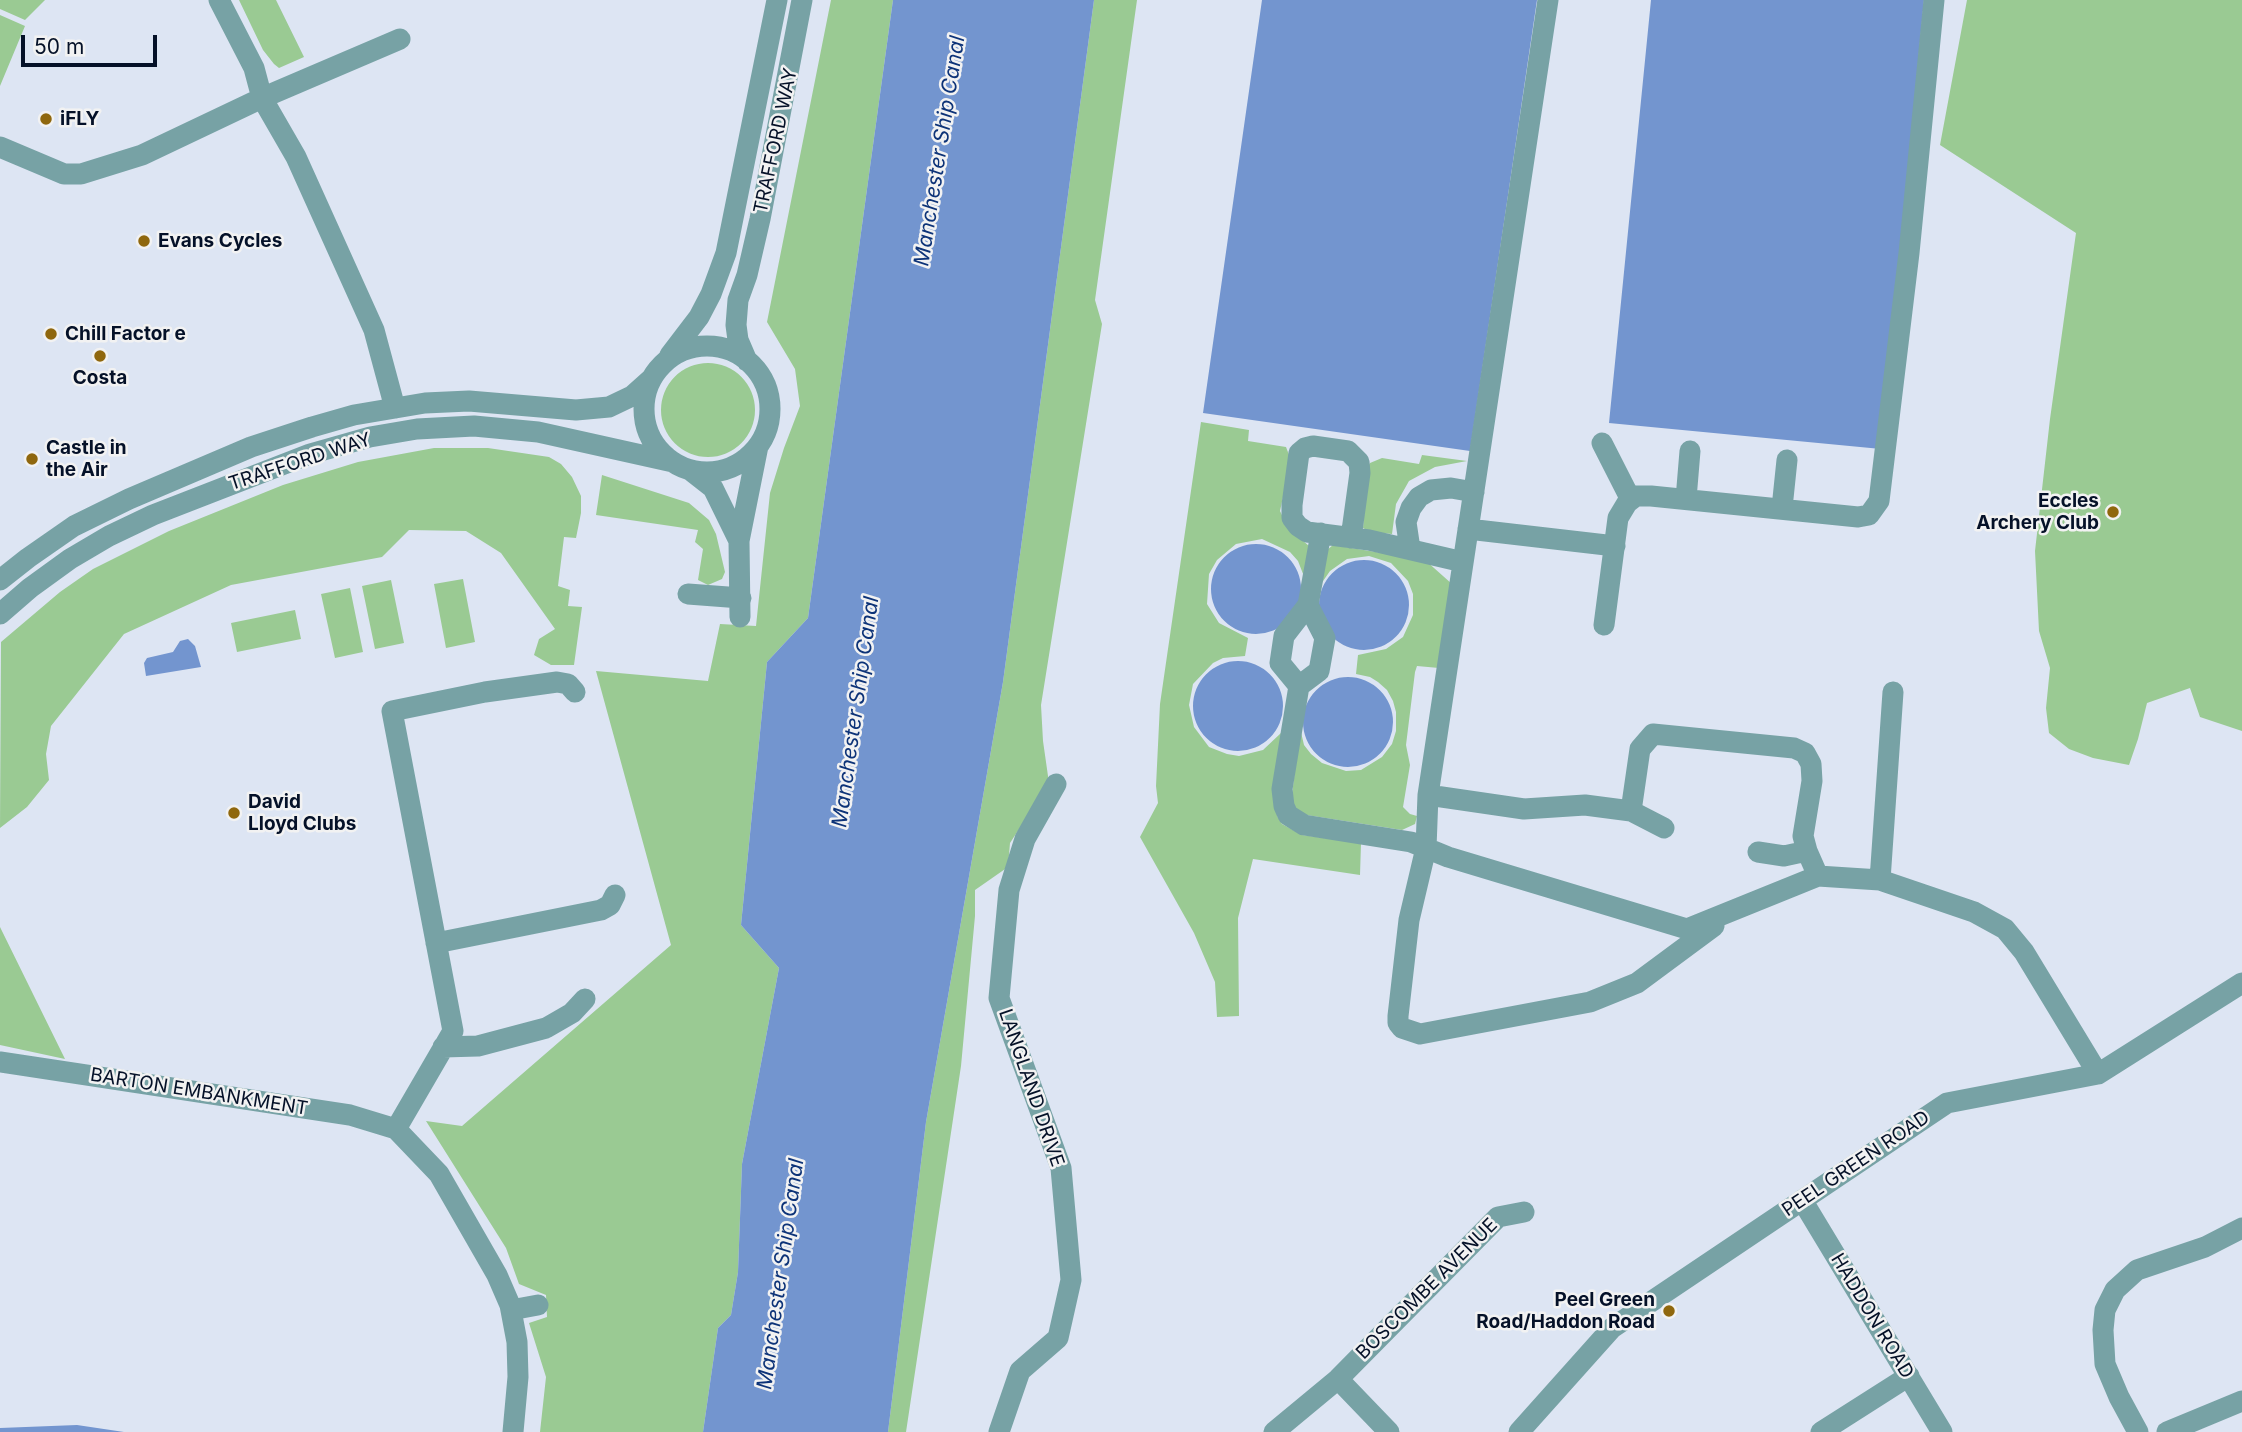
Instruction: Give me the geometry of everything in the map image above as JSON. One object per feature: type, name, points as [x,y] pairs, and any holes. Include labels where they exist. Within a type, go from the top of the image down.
[{"type":"street","points":[[219,0],[254,68],[262,99],[296,157],[374,330],[395,408]]},
{"type":"street","name":"TRAFFORD WAY","points":[[0,580],[74,526],[129,499],[251,447],[354,415],[425,403],[469,401],[576,410],[609,407],[632,396],[657,372],[682,341],[711,294],[726,253],[777,0]]},
{"type":"street","name":"TRAFFORD WAY","points":[[747,361],[738,340],[738,300],[747,275],[760,219],[802,0]]},
{"type":"street","points":[[1548,0],[1428,795],[1426,848],[1409,920],[1398,1023],[1402,1028],[1420,1034],[1534,1005],[1637,983],[1738,908]]},
{"type":"street","points":[[1604,625],[1618,518],[1636,496],[1858,517],[1869,515],[1879,501],[1909,253],[1934,0]]},
{"type":"street","points":[[0,148],[64,174],[81,174],[142,155],[400,39]]},
{"type":"street","points":[[688,594],[741,607],[739,541],[758,446],[766,429],[768,401],[760,375],[747,361],[732,351],[713,346],[677,353],[657,372],[645,397],[644,416],[648,434],[658,450],[713,488],[739,541]]},
{"type":"street","name":"TRAFFORD WAY","points":[[0,614],[70,559],[142,521],[231,483],[310,454],[370,437],[417,429],[474,426],[538,432],[681,466]]},
{"type":"street","points":[[1602,443],[1631,500]]},
{"type":"street","points":[[681,466],[709,472],[727,469],[744,460],[758,446]]},
{"type":"street","points":[[1351,538],[1359,462],[1348,451],[1313,446],[1299,453],[1292,517],[1298,526],[1307,532],[1410,549],[1463,562]]},
{"type":"street","points":[[1686,499],[1690,450]]},
{"type":"street","points":[[1782,508],[1787,460]]},
{"type":"street","points":[[1410,549],[1406,522],[1419,497],[1431,490],[1441,489],[1474,492]]},
{"type":"street","points":[[1468,529],[1615,546]]},
{"type":"street","points":[[1299,686],[1280,663],[1284,636],[1308,605],[1321,533]]},
{"type":"street","points":[[1308,605],[1325,638],[1319,671],[1299,686],[1282,789],[1288,815],[1304,825],[1412,842],[1448,857],[1687,929],[1818,876],[1880,880],[1974,912],[2005,929],[2024,952],[2098,1074]]},
{"type":"street","points":[[513,1432],[518,1377],[517,1342],[511,1310],[497,1275],[439,1174],[396,1129],[453,1031],[391,711],[485,692],[557,682],[568,684],[575,692]]},
{"type":"street","points":[[1880,880],[1892,692]]},
{"type":"street","points":[[1631,811],[1640,749],[1653,734],[1794,748],[1805,753],[1811,764],[1812,781],[1803,836],[1818,876]]},
{"type":"street","name":"LANGLAND DRIVE","points":[[999,1432],[1020,1371],[1058,1338],[1070,1280],[1061,1168],[999,998],[1009,890],[1025,839],[1056,785]]},
{"type":"street","points":[[1428,795],[1524,809],[1585,805],[1631,811],[1664,828]]},
{"type":"street","points":[[1758,852],[1784,856],[1807,851]]},
{"type":"street","points":[[436,943],[601,910],[610,905],[615,895]]},
{"type":"street","name":"PEEL GREEN ROAD","points":[[1519,1432],[1612,1328],[1947,1103],[2098,1074],[2242,983]]},
{"type":"street","points":[[443,1047],[478,1046],[546,1028],[572,1013],[585,999]]},
{"type":"street","name":"BARTON EMBANKMENT","points":[[0,1062],[350,1115],[396,1129]]},
{"type":"street","name":"HADDON ROAD","points":[[1802,1200],[1942,1432]]},
{"type":"street","name":"BOSCOMBE AVENUE","points":[[1274,1432],[1338,1379],[1498,1217],[1524,1212]]},
{"type":"street","points":[[2138,1432],[2105,1364],[2105,1310],[2115,1290],[2137,1270],[2205,1247],[2242,1228]]},
{"type":"street","points":[[511,1310],[538,1305]]},
{"type":"street","points":[[1821,1432],[1909,1376]]},
{"type":"street","points":[[1338,1379],[1389,1432]]},
{"type":"street","points":[[2167,1432],[2242,1401]]},
{"type":"green space","points":[[0,0],[45,0],[25,20],[0,9]]},
{"type":"green space","points":[[239,0],[276,0],[304,57],[279,68],[274,64],[263,50]]},
{"type":"green space","points":[[831,0],[893,0],[808,618],[767,662],[741,925],[779,968],[742,1164],[738,1272],[731,1315],[718,1328],[703,1432],[540,1432],[546,1377],[529,1323],[547,1317],[546,1295],[519,1284],[506,1248],[426,1121],[462,1126],[671,945],[596,671],[708,681],[720,624],[756,626],[770,493],[800,406],[795,369],[767,322]]},
{"type":"green space","points":[[1094,0],[1137,0],[1095,300],[1102,324],[1041,705],[1049,783],[1010,843],[1008,867],[975,890],[961,1066],[906,1432],[888,1432],[926,1122],[1003,682]]},
{"type":"green space","points":[[1967,0],[2242,0],[2242,731],[2200,717],[2190,688],[2147,703],[2129,765],[2093,758],[2069,749],[2049,733],[2046,708],[2050,668],[2039,631],[2035,551],[2076,233],[1940,145]]},
{"type":"green space","points":[[0,15],[25,26],[0,86]]},
{"type":"green space","points":[[708,363],[726,366],[741,377],[752,392],[755,410],[752,428],[741,443],[726,454],[708,457],[690,454],[675,443],[664,428],[661,410],[664,392],[675,377],[690,366]]},
{"type":"green space","points":[[1201,422],[1249,430],[1248,441],[1286,447],[1291,460],[1280,511],[1288,528],[1309,546],[1305,579],[1298,561],[1290,552],[1262,539],[1236,544],[1217,560],[1209,574],[1207,604],[1219,623],[1248,638],[1245,656],[1223,658],[1213,663],[1193,684],[1189,705],[1194,727],[1209,747],[1239,756],[1263,750],[1281,733],[1277,816],[1282,824],[1302,835],[1361,843],[1360,875],[1253,859],[1238,918],[1239,1016],[1217,1017],[1215,982],[1194,933],[1140,837],[1158,803],[1156,786],[1160,704]]},
{"type":"green space","points":[[434,448],[488,448],[549,457],[561,464],[572,477],[581,496],[581,513],[576,538],[564,537],[558,586],[570,590],[568,606],[582,607],[574,665],[551,665],[534,655],[539,639],[555,629],[501,553],[466,531],[409,530],[382,557],[231,585],[124,634],[51,726],[46,754],[49,780],[27,807],[0,828],[1,642],[60,592],[93,569],[169,531],[283,485],[358,462]]},
{"type":"green space","points":[[1422,455],[1467,461],[1435,467],[1409,481],[1396,504],[1392,534],[1371,532],[1363,528],[1370,463],[1382,458],[1419,464]]},
{"type":"green space","points":[[602,475],[689,503],[709,520],[716,534],[725,572],[722,579],[708,585],[698,580],[703,549],[695,542],[698,530],[596,515]]},
{"type":"green space","points":[[1333,545],[1425,560],[1452,584],[1439,668],[1417,666],[1415,672],[1406,745],[1410,765],[1403,807],[1410,814],[1417,816],[1415,824],[1402,830],[1300,814],[1291,803],[1300,728],[1304,745],[1311,754],[1322,763],[1346,771],[1361,770],[1382,757],[1392,744],[1396,731],[1393,701],[1387,690],[1378,682],[1356,674],[1358,655],[1386,649],[1403,637],[1413,615],[1413,594],[1408,581],[1391,563],[1369,556],[1347,559],[1330,571],[1321,584],[1327,550]]},
{"type":"green space","points":[[463,579],[475,642],[446,648],[434,584]]},
{"type":"green space","points":[[391,580],[404,643],[375,649],[362,586]]},
{"type":"green space","points":[[350,588],[363,652],[335,658],[321,594]]},
{"type":"green space","points":[[295,610],[301,639],[237,652],[231,623]]},
{"type":"green space","points":[[0,927],[65,1059],[0,1045]]},
{"type":"water","name":"Manchester Ship Canal","points":[[893,0],[1094,0],[1003,682],[926,1122],[888,1432],[703,1432],[718,1328],[731,1315],[738,1272],[742,1164],[779,968],[741,925],[767,662],[808,618]]},
{"type":"water","points":[[1262,0],[1537,0],[1470,451],[1203,413]]},
{"type":"water","points":[[1651,0],[1924,0],[1881,449],[1609,423]]},
{"type":"water","points":[[1256,544],[1273,548],[1288,557],[1297,572],[1301,589],[1297,606],[1288,621],[1273,630],[1256,634],[1239,630],[1224,621],[1215,606],[1211,589],[1215,572],[1224,557],[1239,548]]},
{"type":"water","points":[[1364,560],[1381,563],[1396,573],[1406,588],[1409,605],[1406,622],[1396,637],[1381,647],[1364,650],[1347,647],[1332,637],[1322,622],[1319,605],[1322,588],[1332,573],[1347,563]]},
{"type":"water","points":[[188,639],[195,646],[201,667],[146,676],[144,663],[147,658],[173,652],[180,641]]},
{"type":"water","points":[[1238,661],[1255,664],[1270,674],[1280,689],[1283,706],[1280,723],[1270,738],[1255,748],[1238,751],[1221,748],[1206,738],[1196,723],[1193,706],[1196,689],[1206,674],[1221,664]]},
{"type":"water","points":[[1348,677],[1365,680],[1380,690],[1390,705],[1393,722],[1390,739],[1380,754],[1365,764],[1348,767],[1331,764],[1316,754],[1306,739],[1303,722],[1306,705],[1316,690],[1331,680]]},
{"type":"water","points":[[77,1425],[124,1432],[0,1432],[0,1428]]},
{"type":"place","name":"iFLY","points":[[46,119]]},
{"type":"place","name":"Evans Cycles","points":[[144,241]]},
{"type":"place","name":"Chill Factor e","points":[[51,334]]},
{"type":"place","name":"Costa","points":[[100,356]]},
{"type":"place","name":"Castle in the Air","points":[[32,459]]},
{"type":"place","name":"Eccles Archery Club","points":[[2113,512]]},
{"type":"place","name":"David Lloyd Clubs","points":[[234,813]]},
{"type":"place","name":"Peel Green Road/Haddon Road","points":[[1669,1311]]}]
